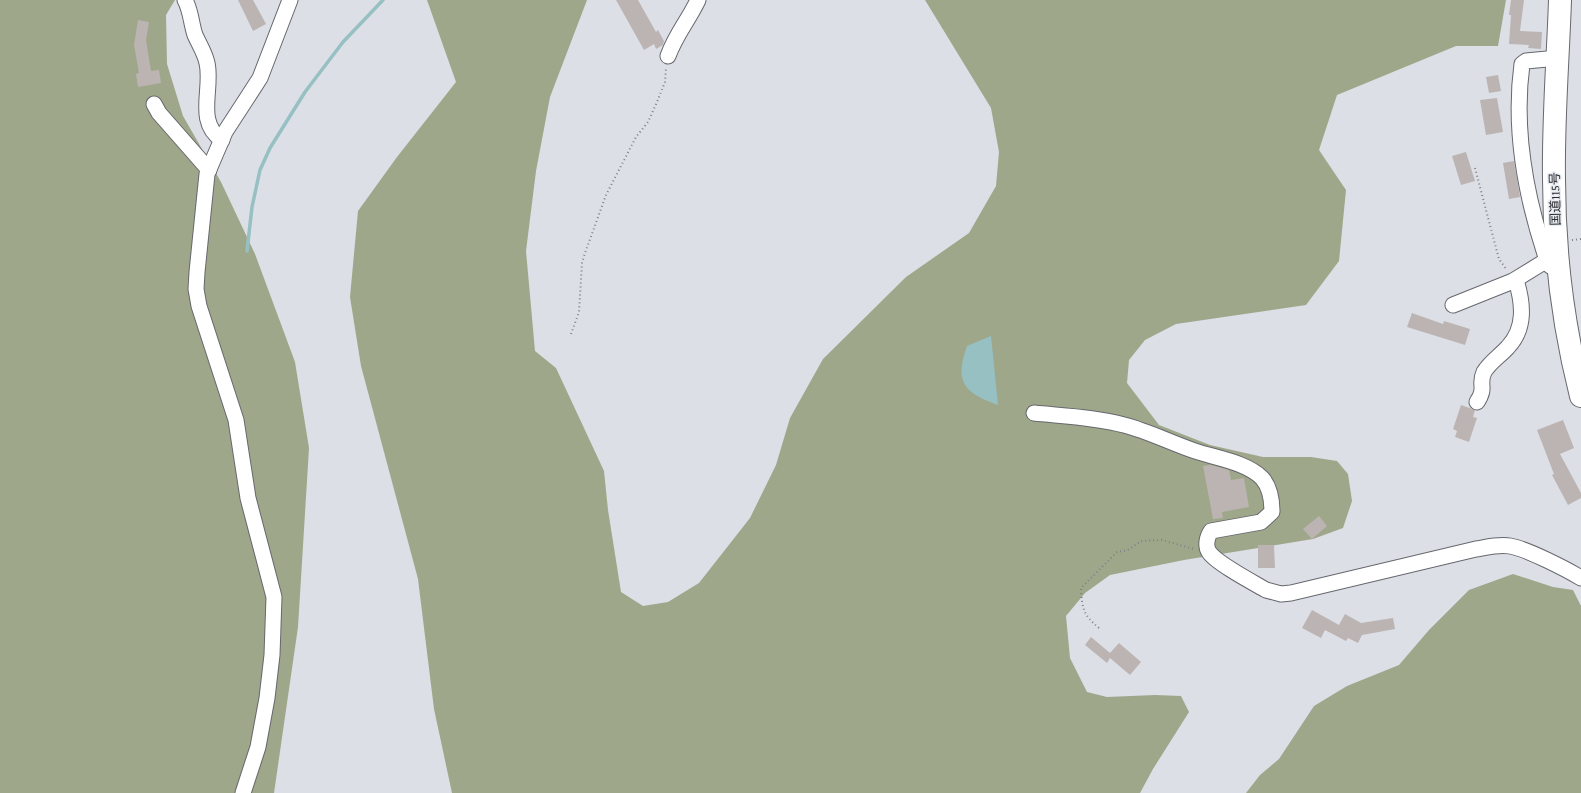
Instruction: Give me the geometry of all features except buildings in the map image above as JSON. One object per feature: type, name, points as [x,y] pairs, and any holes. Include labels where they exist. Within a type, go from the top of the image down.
[{"type":"highway","name":"国道115号","points":[[1560,0],[1554,178],[1553,265],[1581,396]]},
{"type":"street","points":[[185,0],[188,6],[195,36],[207,64],[207,120],[215,135],[222,140]]},
{"type":"street","points":[[243,793],[258,747],[266,698],[272,655],[274,597],[248,498],[236,420],[205,325],[196,290],[203,204],[209,170],[222,140],[260,78],[290,0]]},
{"type":"street","points":[[668,56],[678,31],[691,14],[698,0]]},
{"type":"street","points":[[1453,305],[1553,265],[1532,208],[1524,166],[1520,130],[1519,87],[1522,64],[1526,61],[1558,58]]},
{"type":"street","points":[[154,104],[159,113],[209,170]]},
{"type":"street","points":[[1477,402],[1483,391],[1481,378],[1484,372],[1513,340],[1521,322],[1521,304],[1516,280]]},
{"type":"street","points":[[1034,412],[1124,424],[1147,431],[1197,451],[1224,458],[1257,474],[1263,479],[1268,488],[1272,512],[1261,522],[1211,532],[1208,535],[1207,544],[1209,552],[1266,590],[1281,594],[1313,589],[1476,549],[1499,546],[1511,546],[1581,578]]},
{"type":"path","points":[[571,334],[579,312],[582,263],[585,253],[606,195],[636,137],[648,122],[657,102],[665,82],[668,56]]},
{"type":"path","points":[[1475,168],[1500,259],[1516,280]]},
{"type":"path","points":[[1099,628],[1089,620],[1084,611],[1082,605],[1081,588],[1117,552],[1128,550],[1141,541],[1162,540],[1209,552]]},
{"type":"green space","points":[[0,0],[175,0],[166,15],[167,64],[183,116],[221,182],[255,254],[295,362],[309,448],[298,627],[274,793],[0,793]]},
{"type":"green space","points":[[427,0],[587,0],[550,97],[536,171],[526,251],[535,351],[556,368],[604,471],[608,510],[621,592],[643,606],[668,602],[699,583],[750,518],[776,465],[790,418],[823,359],[906,277],[969,233],[996,186],[999,152],[991,108],[925,0],[1506,0],[1498,46],[1456,46],[1337,95],[1319,150],[1346,190],[1339,261],[1306,305],[1176,324],[1145,340],[1129,360],[1127,383],[1159,425],[1210,445],[1263,457],[1311,457],[1337,461],[1348,474],[1352,501],[1343,528],[1313,539],[1184,560],[1110,575],[1085,593],[1066,616],[1070,658],[1087,692],[1107,697],[1155,695],[1181,696],[1189,712],[1153,769],[1140,793],[452,793],[434,709],[418,579],[361,366],[350,297],[358,211],[397,157],[456,82]]},
{"type":"green space","points":[[1513,574],[1553,587],[1573,590],[1581,606],[1581,793],[1246,793],[1260,775],[1279,759],[1314,706],[1347,686],[1399,665],[1429,630],[1469,590]]},
{"type":"water","points":[[991,336],[998,405],[977,396],[970,391],[962,377],[963,358],[967,346]]},
{"type":"waterway","points":[[247,251],[252,207],[260,170],[270,148],[305,92],[343,42],[383,0]]}]
